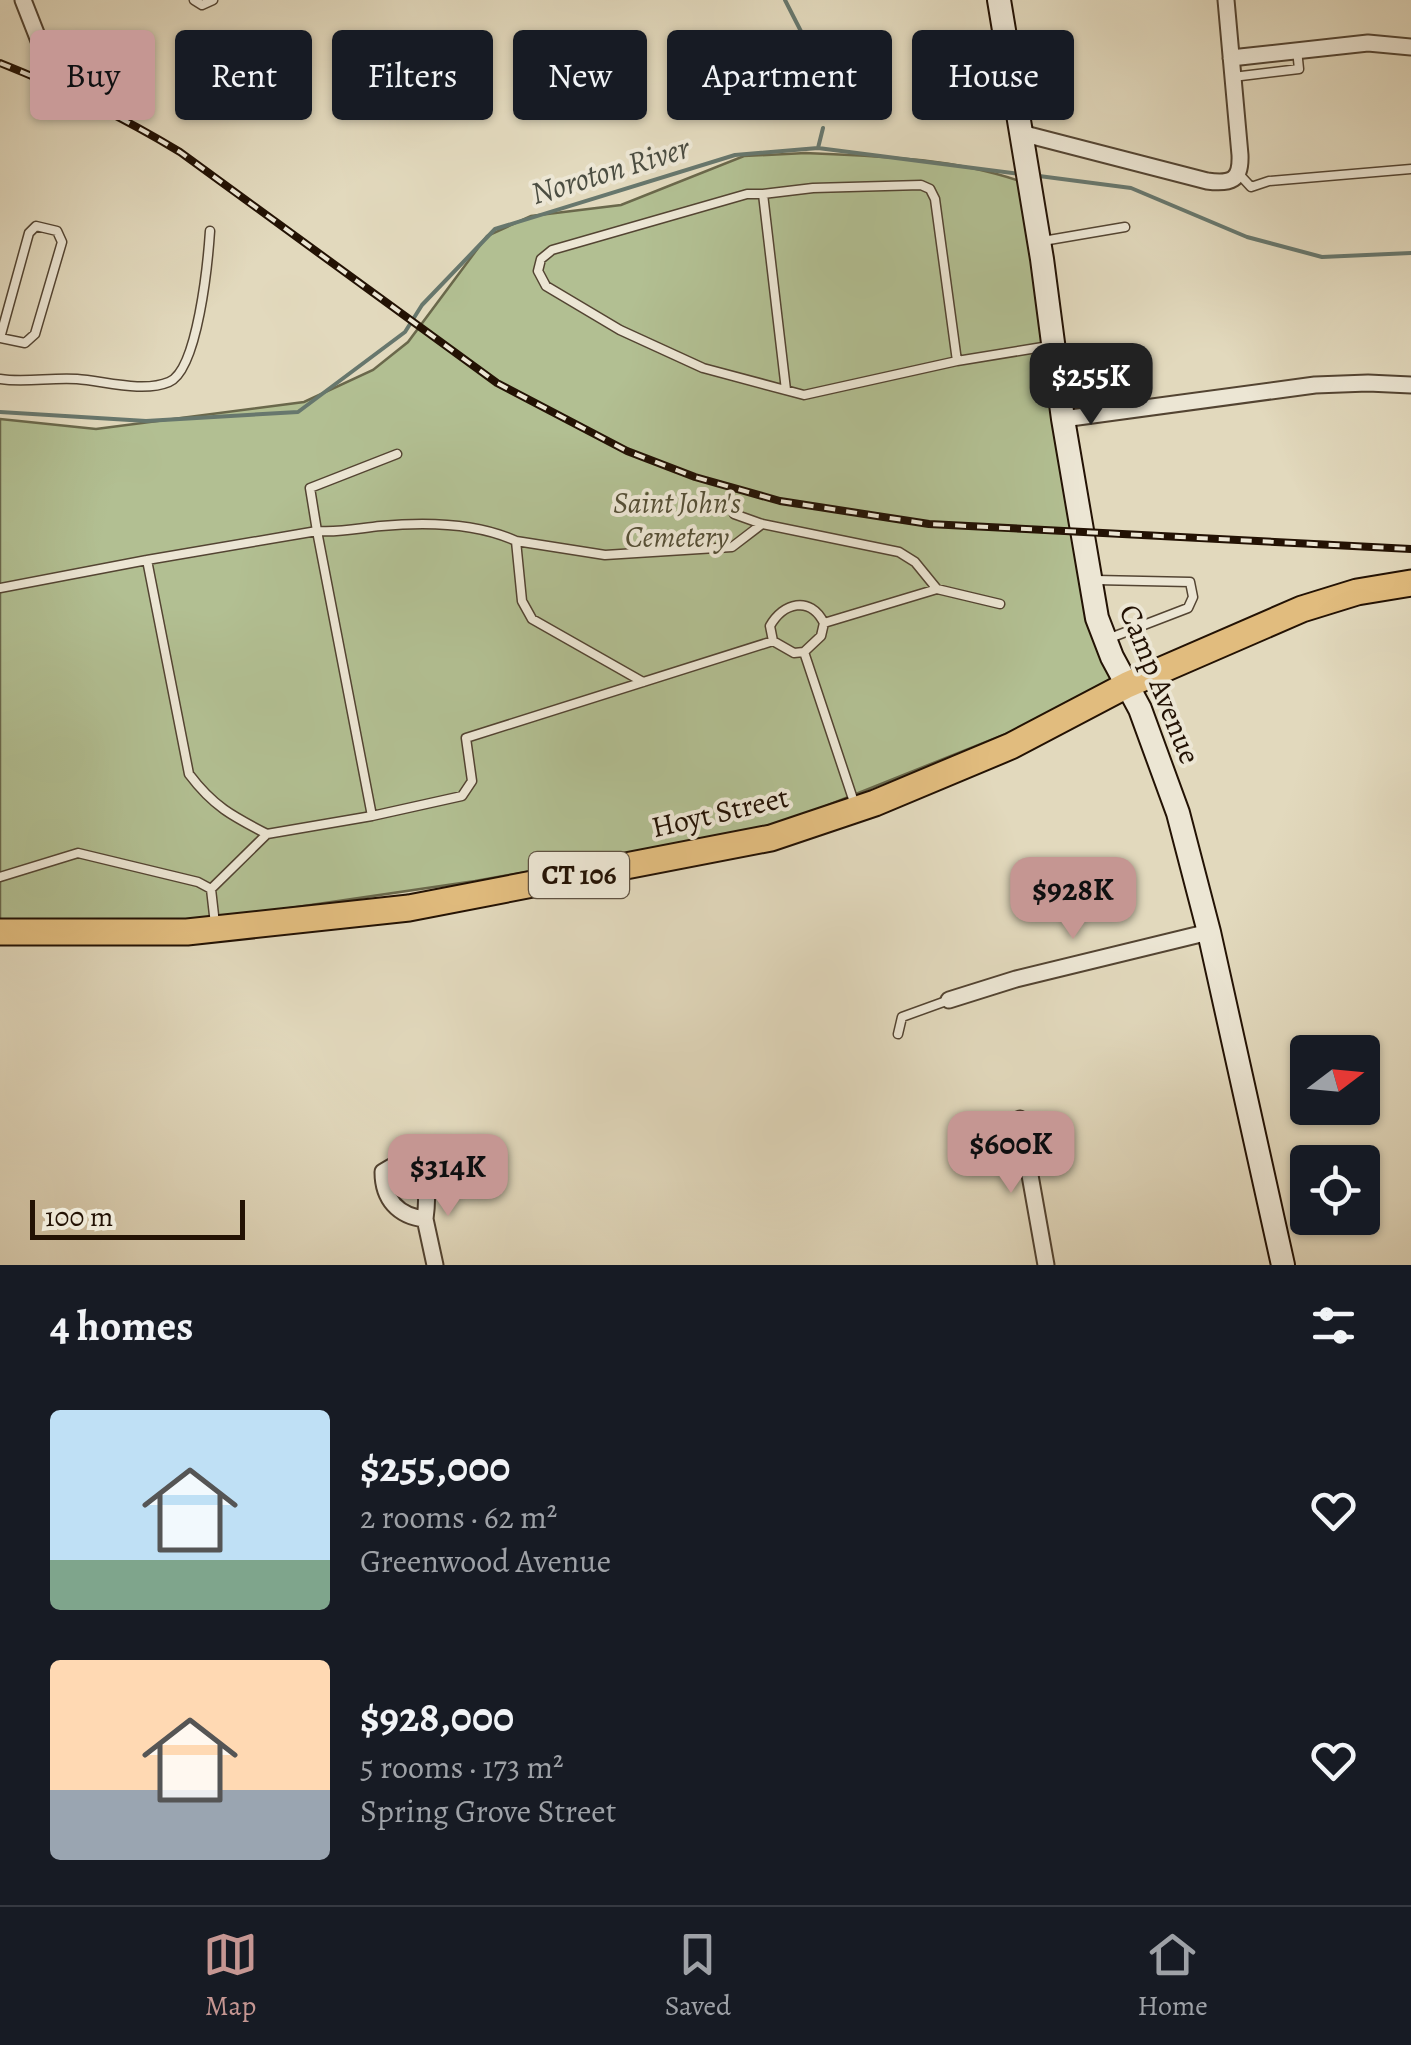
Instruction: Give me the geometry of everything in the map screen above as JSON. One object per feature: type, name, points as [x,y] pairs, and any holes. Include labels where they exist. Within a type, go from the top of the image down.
[{"type":"main road","name":"Hoyt Street","points":[[0,932],[216,929],[390,910],[772,838],[857,809],[1012,746],[1127,685],[1318,603],[1411,583]]},
{"type":"street","points":[[23,0],[35,30]]},
{"type":"street","name":"Camp Avenue","points":[[999,0],[1090,580],[1105,640],[1140,709],[1178,814],[1283,1265]]},
{"type":"street","points":[[1021,132],[1228,184],[1237,177],[1226,0]]},
{"type":"street","points":[[1231,58],[1368,43],[1411,47]]},
{"type":"street","points":[[1063,418],[1315,385],[1411,386]]},
{"type":"street","points":[[949,1000],[1016,979],[1208,932]]},
{"type":"street","points":[[1020,1119],[1046,1265]]},
{"type":"street","points":[[426,1219],[435,1265]]},
{"type":"lane","points":[[194,0],[202,5],[213,0]]},
{"type":"lane","points":[[1233,76],[1299,69],[1297,50]]},
{"type":"lane","points":[[1237,177],[1251,186],[1411,168]]},
{"type":"lane","points":[[957,361],[935,199],[930,189],[921,185],[747,194],[552,250],[541,259],[538,271],[546,286],[620,330],[703,368],[804,394],[1053,345]]},
{"type":"lane","points":[[762,194],[786,390]]},
{"type":"lane","points":[[1039,242],[1125,226]]},
{"type":"lane","points":[[32,227],[58,231],[62,242],[35,334],[25,343],[0,338],[32,227]]},
{"type":"lane","points":[[0,379],[72,378],[157,386],[173,381],[183,371],[194,330],[206,276],[210,230]]},
{"type":"lane","points":[[372,816],[310,488],[397,454]]},
{"type":"lane","points":[[734,514],[762,524],[899,552],[915,562],[937,588]]},
{"type":"lane","points":[[0,588],[317,531],[421,525],[495,531],[516,541],[606,555],[732,547],[762,524]]},
{"type":"lane","points":[[516,541],[522,601],[532,619],[642,682]]},
{"type":"lane","points":[[147,560],[189,774],[210,801],[267,834]]},
{"type":"lane","points":[[1090,580],[1190,582],[1193,597],[1188,608],[1105,640]]},
{"type":"lane","points":[[824,623],[937,588],[1000,604]]},
{"type":"lane","points":[[773,641],[770,626],[777,614],[789,606],[801,603],[810,607],[824,623]]},
{"type":"lane","points":[[211,890],[267,834],[462,796],[472,781],[466,738],[773,641],[794,653],[804,652],[821,636],[824,623]]},
{"type":"lane","points":[[804,652],[857,809]]},
{"type":"lane","points":[[0,877],[78,852],[198,882],[211,890]]},
{"type":"lane","points":[[211,890],[216,929]]},
{"type":"lane","points":[[898,1034],[902,1017],[949,1000]]},
{"type":"green space","name":"Saint John's Cemetery","points":[[806,153],[945,163],[1025,183],[1115,684],[1023,727],[766,830],[475,881],[161,927],[0,922],[0,419],[96,429],[304,402],[373,370],[408,342],[487,236],[531,216],[621,205],[744,156]]},
{"type":"waterway","points":[[785,0],[800,30]]},
{"type":"waterway","points":[[818,148],[823,128]]},
{"type":"waterway","name":"Noroton River","points":[[0,412],[146,421],[298,412],[405,332],[422,305],[495,229],[735,155],[818,148],[1020,174]]},
{"type":"waterway","name":"Noroton River","points":[[1039,176],[1131,188],[1247,237],[1322,257],[1411,253]]},
{"type":"railway","points":[[0,63],[92,104],[180,152],[497,383],[627,451],[695,477],[780,501],[929,524],[1411,549]]}]
